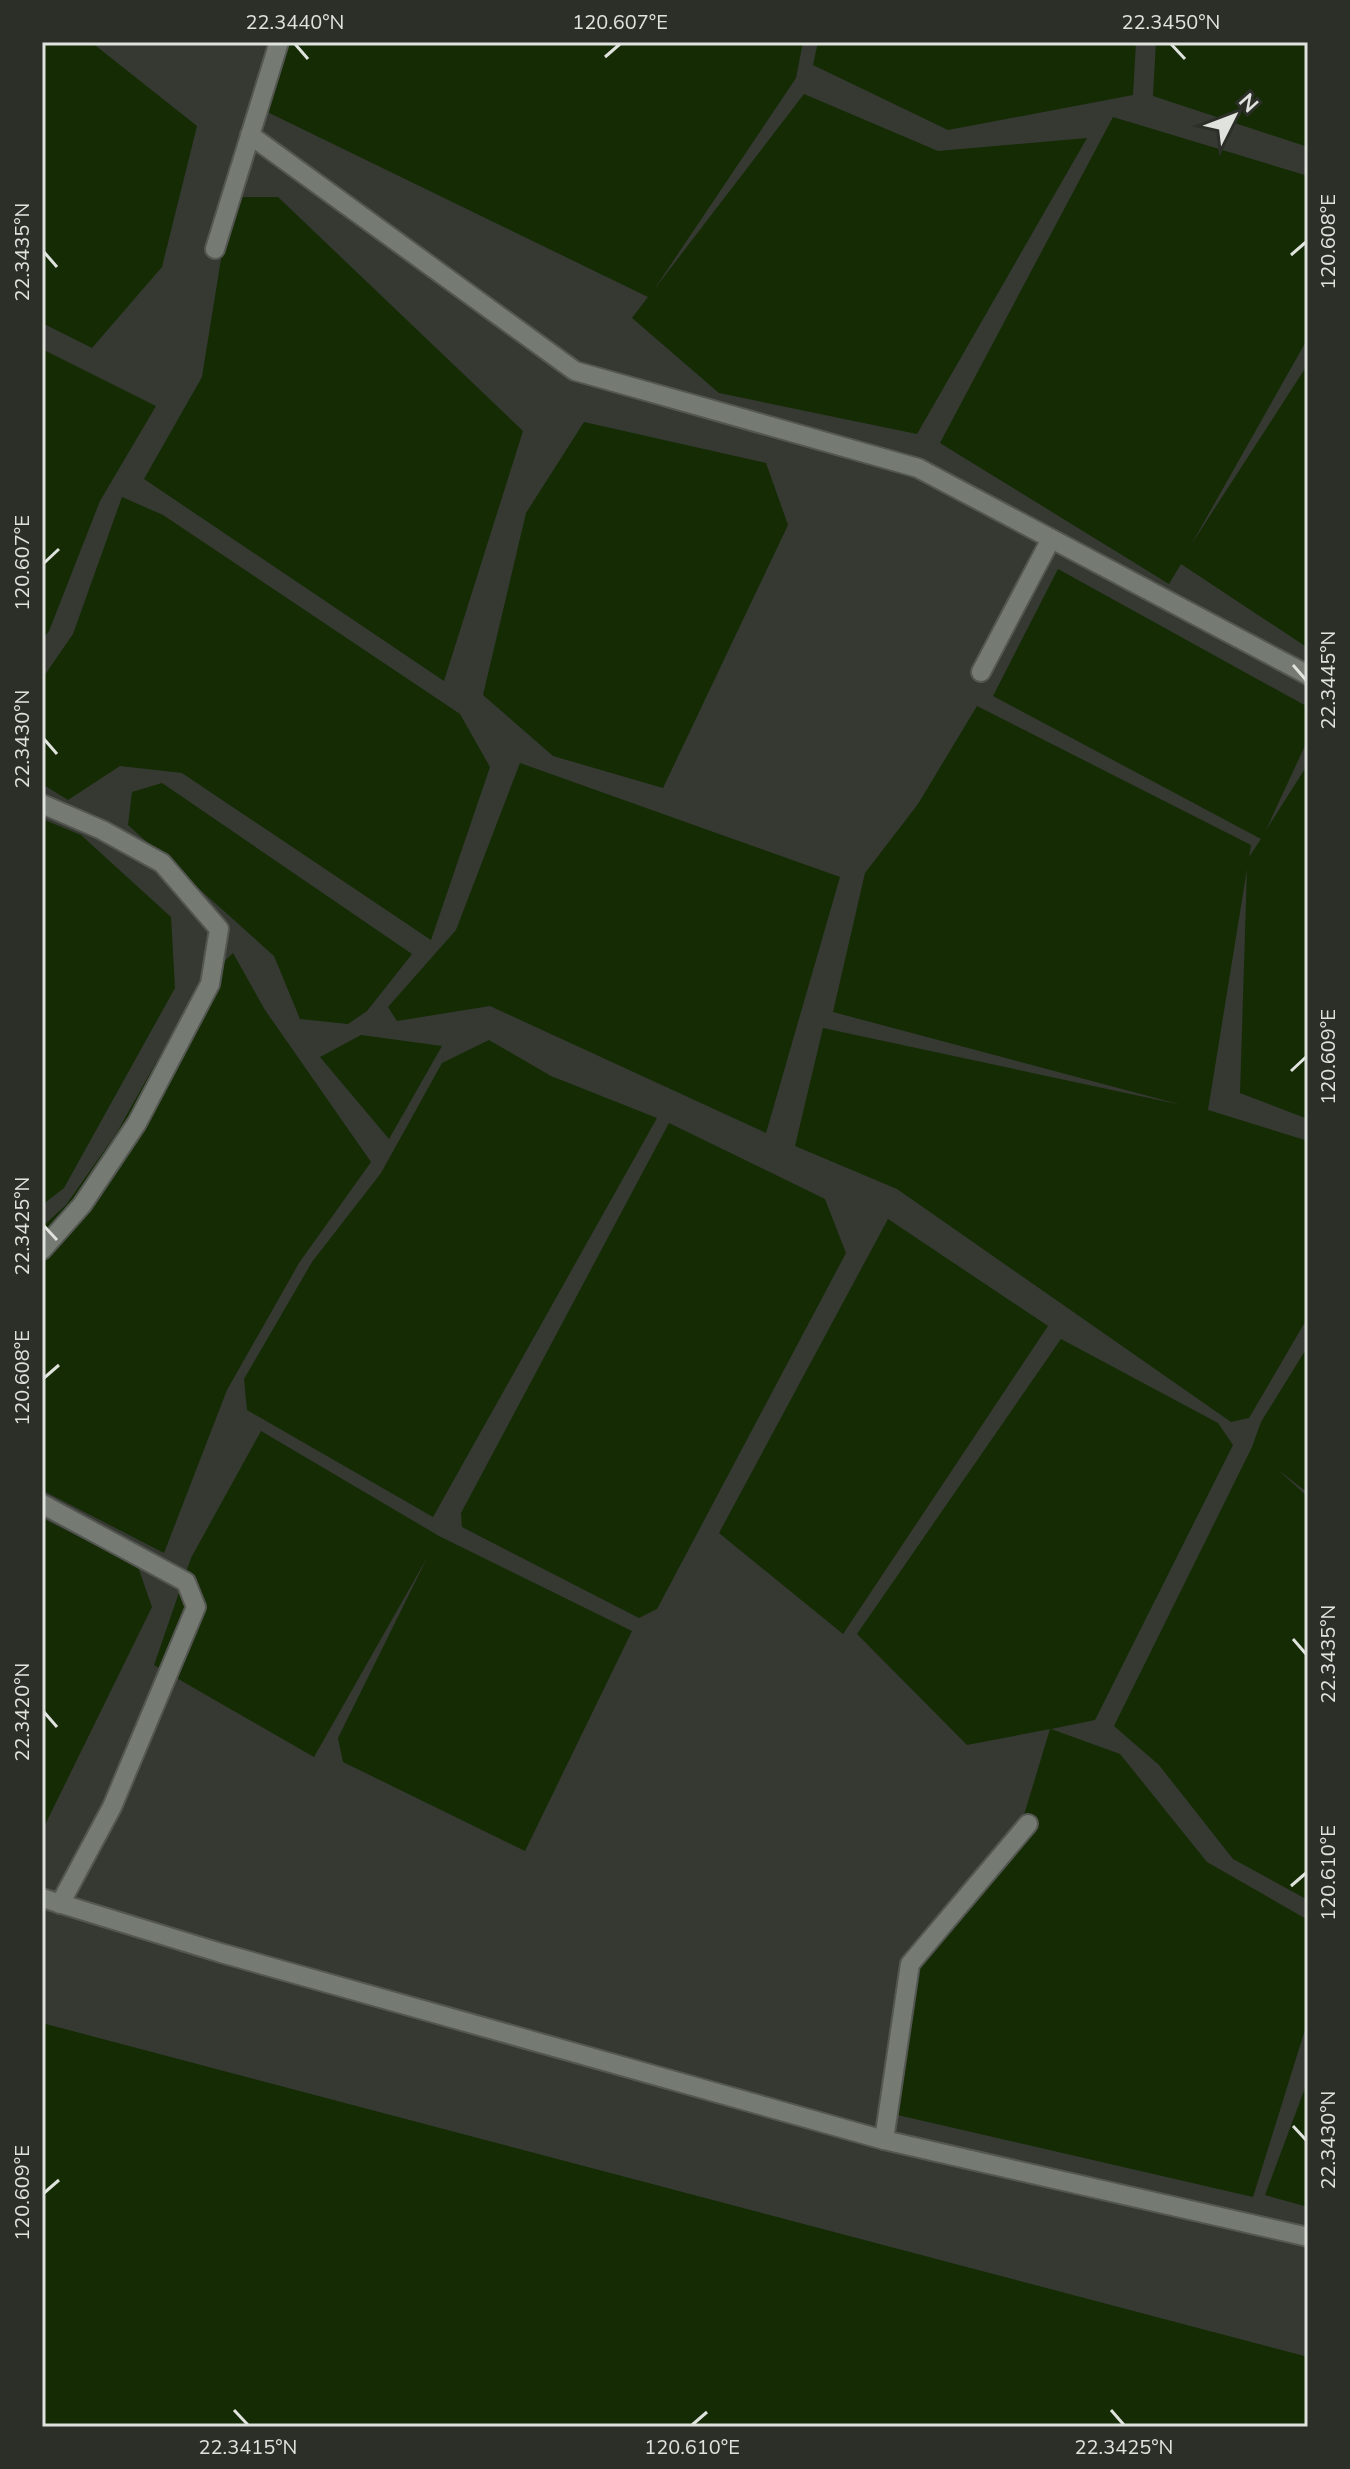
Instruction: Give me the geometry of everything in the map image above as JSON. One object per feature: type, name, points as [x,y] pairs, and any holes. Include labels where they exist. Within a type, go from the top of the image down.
[{"type":"lane","points":[[215,249],[279,42]]},
{"type":"lane","points":[[250,135],[575,371],[918,468],[1308,675]]},
{"type":"lane","points":[[981,672],[1051,539]]},
{"type":"lane","points":[[42,804],[102,830],[162,863],[219,929],[210,984],[137,1123],[82,1205],[42,1250]]},
{"type":"lane","points":[[42,1504],[186,1582],[196,1607],[112,1807],[60,1904]]},
{"type":"lane","points":[[884,2140],[910,1964],[1028,1824]]},
{"type":"lane","points":[[42,1898],[236,1958],[884,2140],[1308,2237]]},
{"type":"shaded area","points":[[42,42],[91,42],[197,126],[162,267],[92,348],[42,323]]},
{"type":"shaded area","points":[[279,42],[803,42],[796,78],[653,291],[804,94],[938,151],[1087,138],[917,434],[719,393],[632,318],[648,297],[259,108]]},
{"type":"shaded area","points":[[818,42],[1136,42],[1133,95],[948,130],[813,65]]},
{"type":"shaded area","points":[[1156,42],[1308,42],[1308,147],[1153,96]]},
{"type":"shaded area","points":[[1113,117],[1308,176],[1308,338],[1191,545],[1308,364],[1308,648],[1181,564],[1169,584],[940,443]]},
{"type":"shaded area","points":[[231,197],[278,197],[523,431],[444,681],[144,479],[202,377]]},
{"type":"shaded area","points":[[42,349],[156,406],[100,501],[49,631],[42,640]]},
{"type":"shaded area","points":[[584,422],[766,463],[788,525],[663,788],[553,756],[483,695],[526,513]]},
{"type":"shaded area","points":[[122,497],[163,515],[460,714],[490,767],[431,940],[182,773],[120,766],[68,800],[42,784],[42,679],[73,634]]},
{"type":"shaded area","points":[[1058,569],[1308,707],[1308,739],[1266,830],[1308,764],[1308,1119],[1240,1093],[1247,869],[1208,1110],[1308,1141],[1308,1317],[1249,1418],[1231,1422],[897,1189],[795,1146],[823,1028],[1182,1105],[833,1012],[865,873],[918,804],[977,706],[1251,845],[1249,857],[1261,839],[993,696]]},
{"type":"shaded area","points":[[520,763],[840,877],[766,1133],[490,1006],[397,1021],[388,1007],[456,930]]},
{"type":"shaded area","points":[[162,783],[412,954],[367,1011],[348,1024],[300,1019],[274,956],[128,825],[132,792]]},
{"type":"shaded area","points":[[42,819],[81,835],[171,917],[175,988],[64,1188],[42,1205]]},
{"type":"shaded area","points":[[233,953],[265,1010],[371,1162],[299,1263],[227,1390],[164,1553],[42,1490],[42,1227],[66,1205],[116,1134],[199,986]]},
{"type":"shaded area","points":[[361,1035],[442,1046],[389,1139],[320,1057]]},
{"type":"shaded area","points":[[489,1040],[551,1076],[657,1118],[433,1517],[247,1410],[244,1379],[312,1262],[381,1173],[442,1063]]},
{"type":"shaded area","points":[[669,1123],[825,1199],[846,1253],[657,1609],[639,1618],[462,1527],[461,1513]]},
{"type":"shaded area","points":[[888,1219],[1048,1326],[843,1634],[719,1533]]},
{"type":"shaded area","points":[[1061,1339],[1218,1423],[1233,1445],[1095,1720],[1051,1729],[1120,1754],[1207,1862],[1308,1920],[1308,2020],[1253,2197],[889,2113],[915,1967],[1011,1858],[1050,1729],[967,1745],[857,1634]]},
{"type":"shaded area","points":[[1308,1346],[1308,1493],[1277,1469],[1308,1497],[1308,1900],[1233,1859],[1159,1765],[1114,1726],[1252,1447],[1261,1422]]},
{"type":"shaded area","points":[[261,1431],[439,1536],[632,1631],[525,1851],[343,1762],[338,1738],[428,1556],[314,1757],[154,1665],[191,1558]]},
{"type":"shaded area","points":[[42,1518],[138,1567],[152,1607],[42,1831]]},
{"type":"shaded area","points":[[42,2023],[1308,2357],[1308,2427],[42,2427]]},
{"type":"shaded area","points":[[1308,2080],[1308,2207],[1265,2195]]}]
